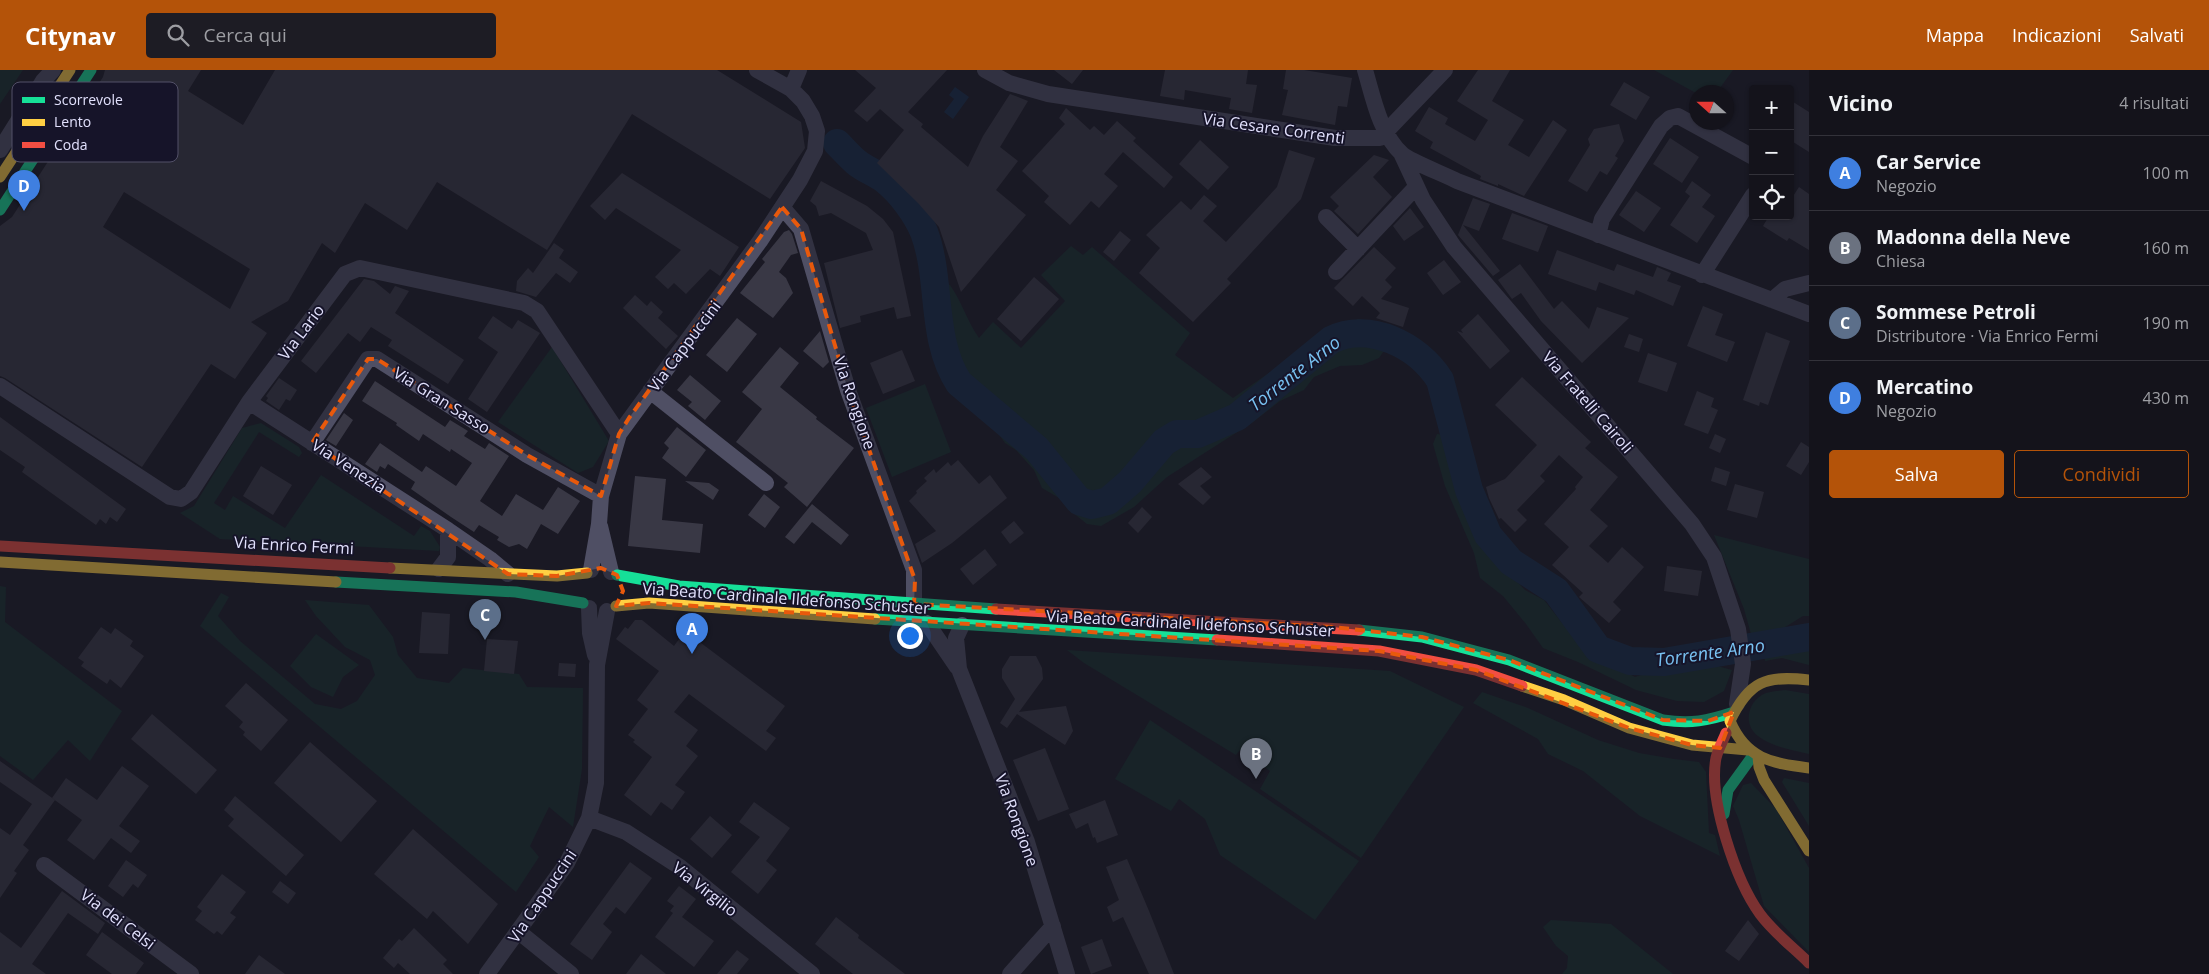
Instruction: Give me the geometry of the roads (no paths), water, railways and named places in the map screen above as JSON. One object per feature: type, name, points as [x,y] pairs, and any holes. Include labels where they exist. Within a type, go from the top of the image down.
[{"type":"main road","points":[[62,82],[70,70]]},
{"type":"main road","points":[[82,82],[90,70]]},
{"type":"main road","points":[[0,177],[12,159]]},
{"type":"main road","points":[[0,210],[31,162]]},
{"type":"main road","name":"Via Enrico Fermi","points":[[0,546],[508,574],[557,576],[589,572]]},
{"type":"main road","name":"Via Enrico Fermi","points":[[0,562],[516,592],[586,606]]},
{"type":"main road","points":[[601,568],[614,573],[623,591],[620,600],[611,608],[599,612],[586,606],[579,588],[582,578],[589,572],[601,568]]},
{"type":"main road","name":"Via Beato Cardinale Ildefonso Schuster","points":[[614,573],[679,586],[914,604],[1333,627],[1422,637],[1509,660],[1663,720],[1678,722],[1708,721],[1734,712]]},
{"type":"main road","name":"Via Beato Cardinale Ildefonso Schuster","points":[[611,608],[649,603],[927,623],[1278,643],[1379,651],[1476,670],[1564,700],[1629,728],[1692,745],[1753,754],[1777,763],[1809,768]]},
{"type":"main road","points":[[1715,780],[1716,758],[1734,712],[1762,681],[1783,676],[1809,680]]},
{"type":"main road","points":[[1734,712],[1735,737],[1753,754],[1764,780],[1809,851]]},
{"type":"main road","points":[[1692,745],[1707,756],[1715,780],[1731,857],[1745,890],[1760,914],[1809,963]]},
{"type":"main road","points":[[1722,820],[1728,790],[1753,754]]},
{"type":"main road","points":[[1739,774],[1746,774],[1764,780]]},
{"type":"street","points":[[44,82],[53,70]]},
{"type":"street","points":[[756,70],[791,89],[798,70]]},
{"type":"street","name":"Via Cesare Correnti","points":[[986,70],[1009,83],[1048,94],[1181,115],[1335,138],[1380,138],[1386,131]]},
{"type":"street","points":[[1365,70],[1377,111],[1386,131],[1402,155],[1457,181],[1809,314]]},
{"type":"street","points":[[1386,131],[1444,70]]},
{"type":"street","name":"Via Cappuccini","points":[[589,572],[599,524],[600,496],[619,434],[706,318],[800,180],[815,151],[817,131],[812,116],[803,101],[791,89]]},
{"type":"street","points":[[1598,235],[1602,220],[1661,126],[1670,118],[1678,116],[1749,155]]},
{"type":"street","points":[[0,150],[12,131]]},
{"type":"street","name":"Via Fratelli Cairoli","points":[[1402,155],[1416,187],[1454,247],[1692,524],[1714,557],[1738,629],[1742,661],[1734,712]]},
{"type":"street","points":[[1336,272],[1416,187]]},
{"type":"street","points":[[1702,275],[1749,201]]},
{"type":"street","name":"Via Rongione","points":[[782,207],[801,229],[848,390],[914,570],[914,604]]},
{"type":"street","points":[[1326,218],[1358,249]]},
{"type":"street","name":"Via Lario","points":[[0,386],[170,497],[181,499],[191,492],[249,402],[345,274],[360,268],[524,303],[537,311],[619,434]]},
{"type":"street","points":[[1772,300],[1785,289],[1809,283]]},
{"type":"street","name":"Via Gran Sasso","points":[[312,443],[368,359],[377,359],[527,455],[600,496]]},
{"type":"street","points":[[650,392],[766,483]]},
{"type":"street","name":"Via Venezia","points":[[249,402],[448,530],[508,574]]},
{"type":"street","name":"Via Cappuccini","points":[[599,524],[614,573]]},
{"type":"street","points":[[438,569],[448,557],[448,530]]},
{"type":"street","name":"Via Cappuccini","points":[[487,974],[567,863],[589,818],[596,782],[597,665],[586,606]]},
{"type":"street","name":"Via Cappuccini","points":[[597,665],[611,608]]},
{"type":"street","name":"Via Rongione","points":[[927,623],[959,669],[1027,842],[1067,974]]},
{"type":"street","name":"Via Rongione","points":[[959,669],[956,638],[962,625]]},
{"type":"street","points":[[1742,661],[1751,672],[1783,676]]},
{"type":"street","name":"Via Virgilio","points":[[589,818],[626,832],[680,867],[812,974]]},
{"type":"street","name":"Via dei Celsi","points":[[44,865],[191,974]]},
{"type":"street","points":[[1010,974],[1053,926]]},
{"type":"street","points":[[519,932],[571,974]]},
{"type":"water","points":[[955,87],[969,97],[953,119],[944,112],[954,99],[949,95]]},
{"type":"waterway","name":"Torrente Arno","points":[[837,143],[859,164],[891,185],[921,225],[933,270],[944,348],[950,366],[959,383],[1037,449],[1079,501],[1092,505],[1108,501],[1130,482],[1164,442],[1177,434],[1198,434],[1237,417],[1331,340],[1361,333],[1376,335],[1406,347],[1431,367],[1440,380],[1469,490],[1488,535],[1511,562],[1556,591],[1598,649],[1630,661],[1664,662],[1809,637]]},
{"type":"place","name":"Mercatino","points":[[24,211]]},
{"type":"place","name":"Sommese Petroli","points":[[485,640]]},
{"type":"place","name":"Car Service","points":[[692,654]]},
{"type":"place","name":"Madonna della Neve","points":[[1256,779]]}]
